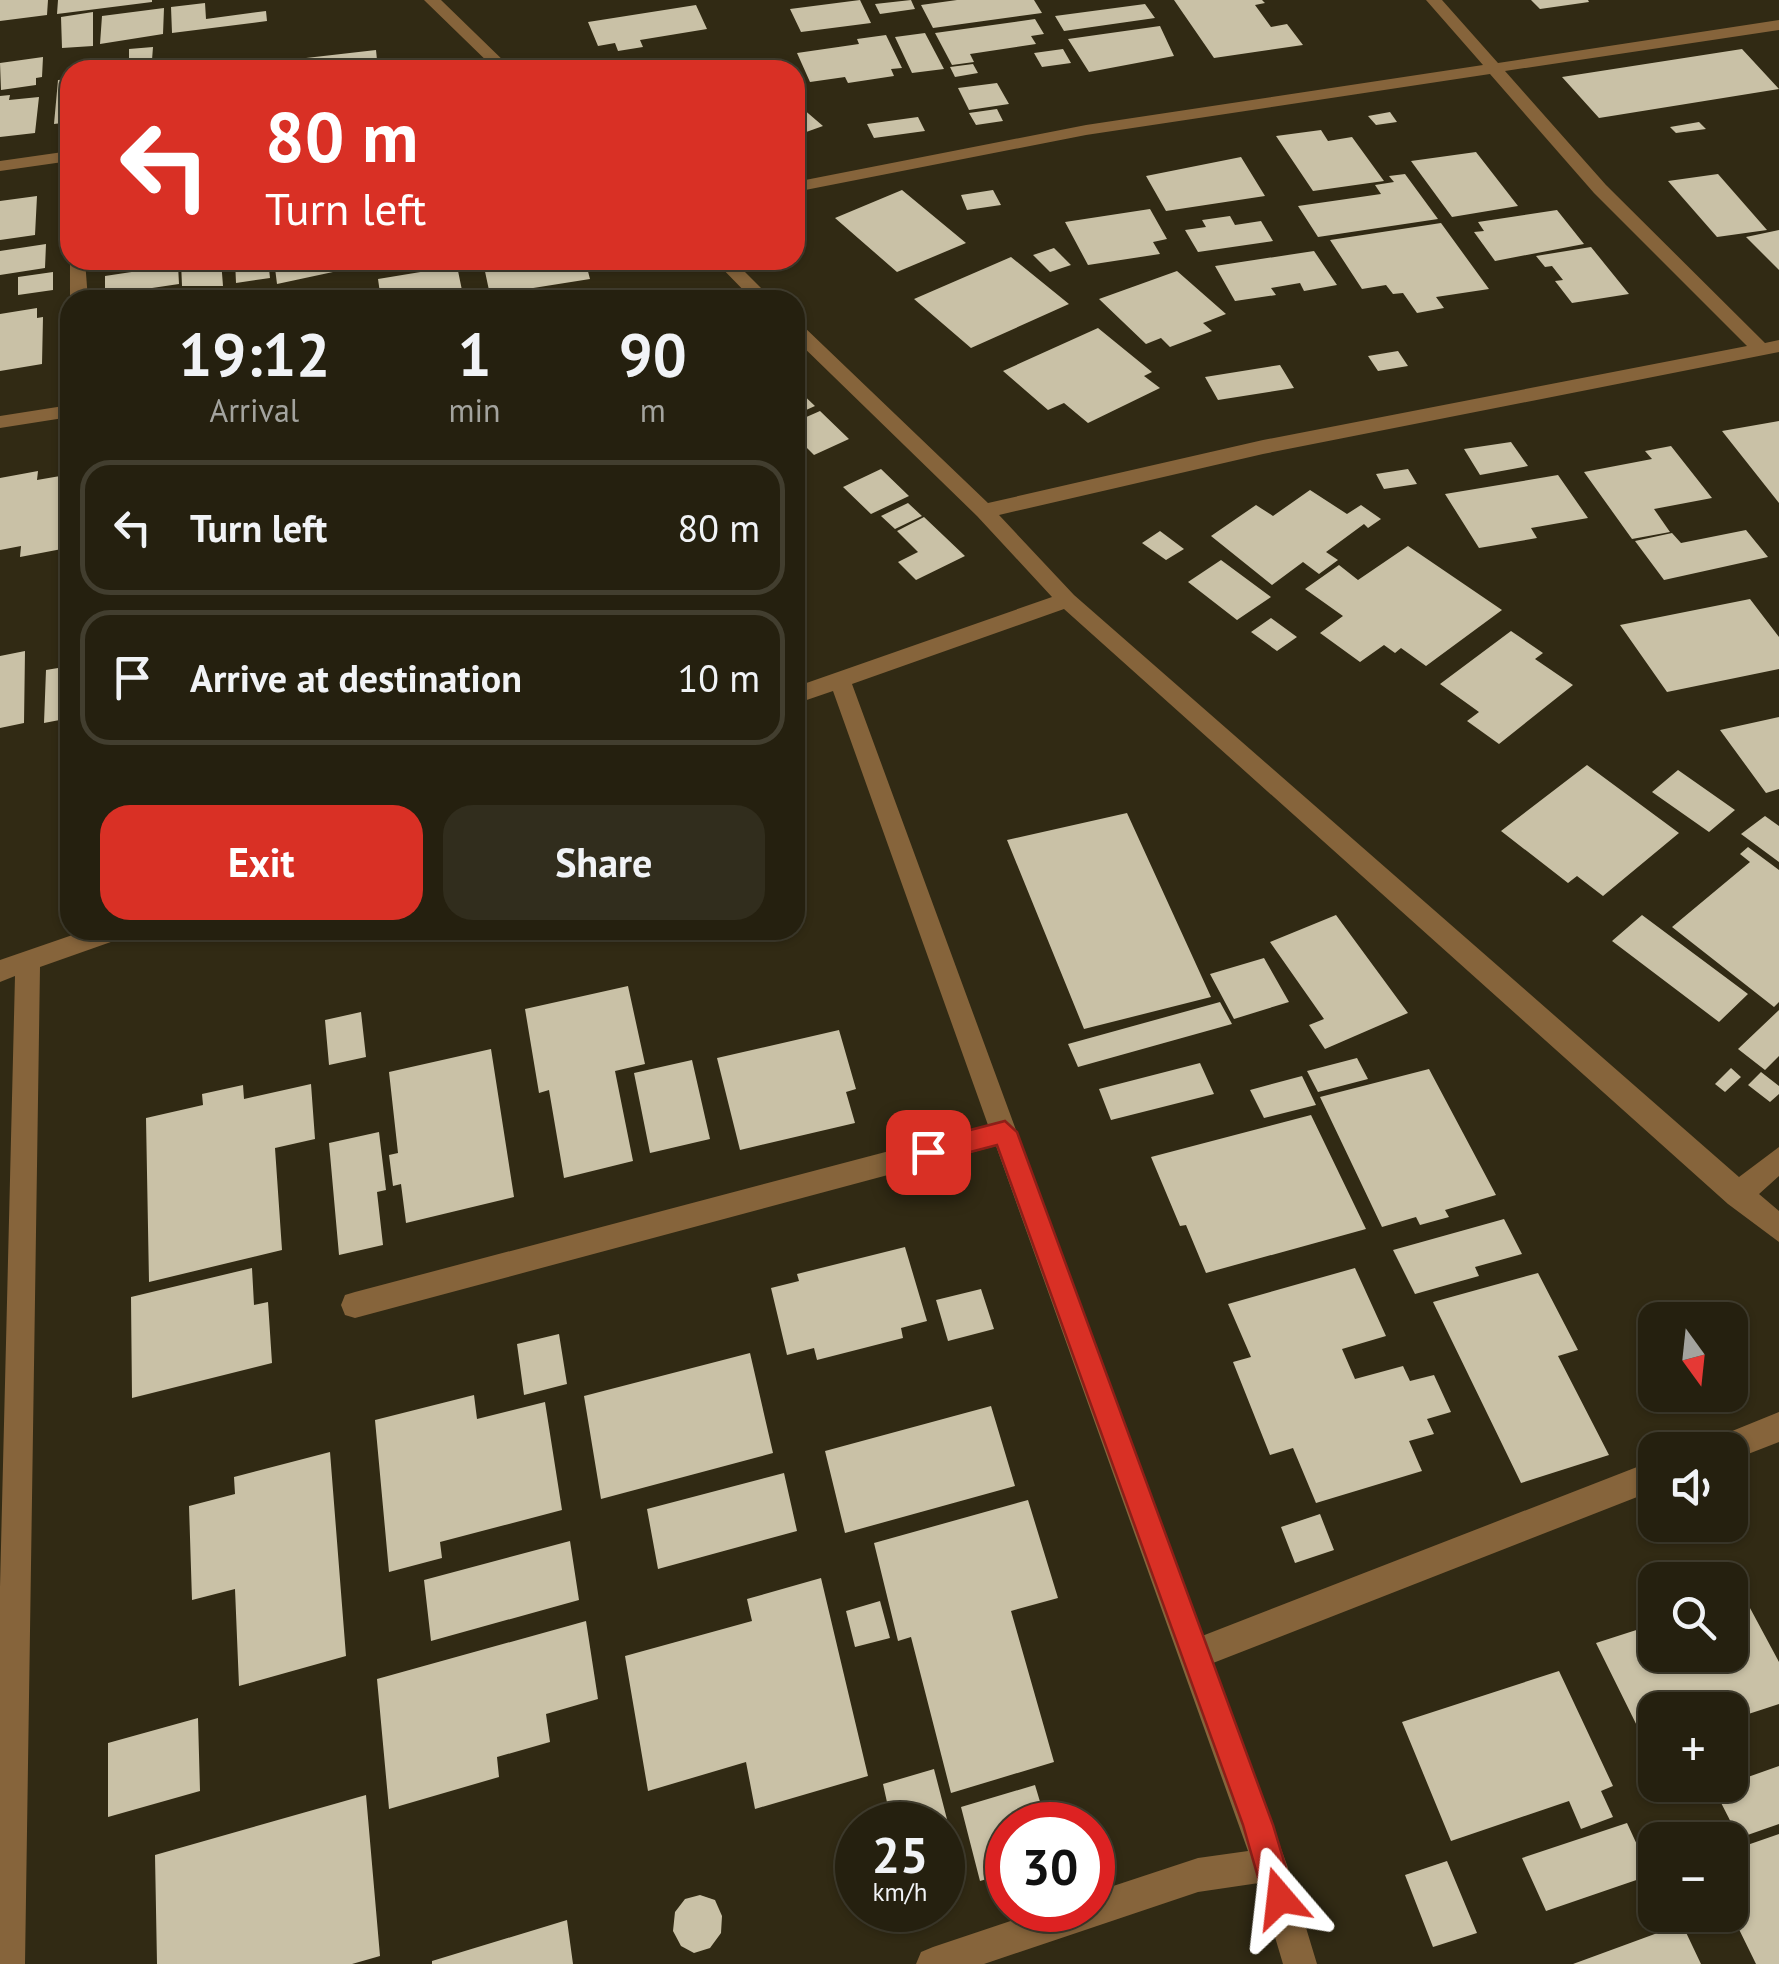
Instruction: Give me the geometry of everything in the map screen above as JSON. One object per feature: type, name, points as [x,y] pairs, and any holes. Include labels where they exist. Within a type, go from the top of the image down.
[{"type":"street","points":[[432,0],[495,60]]},
{"type":"street","points":[[1434,0],[1600,189],[1770,348]]},
{"type":"street","points":[[805,185],[1086,130],[1779,25]]},
{"type":"street","points":[[0,166],[60,157]]},
{"type":"street","points":[[733,270],[754,290]]},
{"type":"street","points":[[805,340],[984,512],[1068,600],[1779,1229]]},
{"type":"street","points":[[984,512],[1263,447],[1770,348]]},
{"type":"street","points":[[0,422],[60,413]]},
{"type":"street","points":[[805,693],[1068,600]]},
{"type":"street","points":[[840,681],[1196,1654],[1300,1964]]},
{"type":"street","points":[[8,1964],[14,966],[88,940]]},
{"type":"street","points":[[356,1305],[1005,1132]]},
{"type":"street","points":[[1738,1194],[1779,1159]]},
{"type":"street","points":[[1748,1439],[1779,1427]]},
{"type":"street","points":[[1196,1654],[1638,1482]]},
{"type":"street","points":[[934,1964],[1198,1875],[1270,1866]]},
{"type":"building","points":[[0,0],[48,0],[47,15],[0,21]]},
{"type":"building","points":[[58,0],[152,0],[152,2],[57,14]]},
{"type":"building","points":[[860,0],[871,23],[801,32],[790,9]]},
{"type":"building","points":[[911,0],[915,9],[880,14],[875,4]]},
{"type":"building","points":[[957,0],[1034,0],[1042,13],[933,28],[921,5]]},
{"type":"building","points":[[1174,0],[1262,0],[1265,3],[1255,5],[1271,27],[1287,24],[1303,45],[1214,58]]},
{"type":"building","points":[[1531,0],[1588,0],[1589,2],[1540,9]]},
{"type":"building","points":[[205,3],[206,19],[266,11],[267,21],[172,33],[171,7]]},
{"type":"building","points":[[1145,4],[1155,18],[1064,31],[1055,16]]},
{"type":"building","points":[[696,5],[707,29],[640,40],[643,47],[618,51],[615,43],[598,46],[588,22]]},
{"type":"building","points":[[164,8],[163,34],[100,44],[102,16]]},
{"type":"building","points":[[93,12],[93,46],[62,48],[61,17]]},
{"type":"building","points":[[1035,19],[1044,34],[1031,36],[1036,44],[970,54],[974,62],[952,65],[935,33]]},
{"type":"building","points":[[1160,26],[1174,56],[1089,72],[1068,39]]},
{"type":"building","points":[[925,33],[944,69],[912,73],[895,37]]},
{"type":"building","points":[[886,35],[902,68],[891,69],[894,76],[848,83],[845,77],[810,82],[805,60],[800,60],[797,53],[859,44],[857,39]]},
{"type":"building","points":[[153,47],[152,60],[129,60],[129,49]]},
{"type":"building","points":[[1063,49],[1071,63],[1042,67],[1034,53]]},
{"type":"building","points":[[1742,49],[1779,89],[1599,118],[1562,77]]},
{"type":"building","points":[[376,50],[377,60],[288,60]]},
{"type":"building","points":[[43,57],[42,77],[36,78],[36,85],[1,90],[0,63]]},
{"type":"building","points":[[973,64],[978,73],[955,77],[950,67]]},
{"type":"building","points":[[58,80],[60,123],[54,124]]},
{"type":"building","points":[[997,83],[1009,104],[969,110],[958,88]]},
{"type":"building","points":[[10,95],[9,100],[39,97],[35,133],[0,137],[0,96]]},
{"type":"building","points":[[997,109],[1003,121],[976,125],[969,113]]},
{"type":"building","points":[[805,111],[823,126],[805,132]]},
{"type":"building","points":[[1390,112],[1397,122],[1376,125],[1368,116]]},
{"type":"building","points":[[918,117],[925,131],[874,138],[867,124]]},
{"type":"building","points":[[1699,122],[1706,129],[1676,133],[1670,127]]},
{"type":"building","points":[[1321,130],[1328,141],[1352,137],[1384,181],[1313,191],[1276,136]]},
{"type":"building","points":[[1476,152],[1518,206],[1452,217],[1411,161]]},
{"type":"building","points":[[1241,157],[1265,196],[1166,211],[1146,176]]},
{"type":"building","points":[[1405,174],[1438,219],[1318,237],[1298,206],[1381,194],[1375,185],[1394,182],[1389,176]]},
{"type":"building","points":[[1718,174],[1767,230],[1717,237],[1668,181]]},
{"type":"building","points":[[902,190],[966,243],[897,272],[835,218]]},
{"type":"building","points":[[993,190],[1001,205],[967,210],[961,195]]},
{"type":"building","points":[[37,196],[35,235],[0,240],[0,201]]},
{"type":"building","points":[[1150,209],[1167,239],[1153,242],[1160,254],[1088,265],[1065,222]]},
{"type":"building","points":[[1557,210],[1584,244],[1495,261],[1474,232],[1484,231],[1478,222]]},
{"type":"building","points":[[1230,216],[1235,225],[1261,221],[1273,241],[1198,252],[1185,230],[1206,227],[1202,220]]},
{"type":"building","points":[[1441,223],[1489,289],[1436,297],[1444,308],[1417,313],[1403,293],[1393,294],[1386,285],[1362,289],[1330,240]]},
{"type":"building","points":[[1779,230],[1779,270],[1746,237]]},
{"type":"building","points":[[46,244],[45,268],[0,275],[0,251]]},
{"type":"building","points":[[1591,247],[1629,294],[1572,303],[1555,281],[1563,280],[1552,266],[1545,267],[1536,256]]},
{"type":"building","points":[[1054,248],[1071,265],[1050,272],[1033,255]]},
{"type":"building","points":[[1314,251],[1337,285],[1304,291],[1300,283],[1271,288],[1276,295],[1235,301],[1215,266]]},
{"type":"building","points":[[1011,257],[1069,304],[971,348],[914,299]]},
{"type":"building","points":[[178,270],[179,284],[105,290],[105,276]]},
{"type":"building","points":[[181,270],[222,270],[223,286],[182,286]]},
{"type":"building","points":[[235,270],[269,270],[270,278],[236,283]]},
{"type":"building","points":[[275,270],[333,270],[333,272],[277,284]]},
{"type":"building","points":[[458,270],[462,290],[380,290],[378,279]]},
{"type":"building","points":[[485,270],[588,270],[590,279],[521,290],[489,290]]},
{"type":"building","points":[[1177,271],[1226,314],[1203,323],[1212,331],[1170,347],[1161,338],[1146,344],[1099,299]]},
{"type":"building","points":[[53,272],[53,290],[18,295],[18,277]]},
{"type":"building","points":[[37,308],[37,318],[43,317],[42,364],[0,371],[0,314]]},
{"type":"building","points":[[1098,328],[1152,372],[1144,376],[1160,388],[1088,423],[1064,403],[1048,410],[1003,371]]},
{"type":"building","points":[[1398,351],[1408,366],[1378,371],[1368,356]]},
{"type":"building","points":[[1280,365],[1294,388],[1218,400],[1205,377]]},
{"type":"building","points":[[805,396],[815,406],[805,410]]},
{"type":"building","points":[[820,411],[849,439],[814,455],[805,446],[805,418]]},
{"type":"building","points":[[1779,421],[1779,503],[1722,431]]},
{"type":"building","points":[[1511,442],[1528,466],[1480,475],[1464,449]]},
{"type":"building","points":[[1671,446],[1712,498],[1654,509],[1670,532],[1632,539],[1584,472],[1652,459],[1645,451]]},
{"type":"building","points":[[881,469],[909,496],[871,514],[843,487]]},
{"type":"building","points":[[1408,469],[1417,484],[1384,489],[1376,474]]},
{"type":"building","points":[[38,471],[37,480],[60,476],[60,549],[20,557],[21,546],[0,550],[0,478]]},
{"type":"building","points":[[1558,475],[1588,518],[1531,528],[1537,538],[1479,548],[1445,494]]},
{"type":"building","points":[[1310,490],[1347,514],[1361,505],[1381,519],[1368,528],[1364,524],[1326,552],[1338,560],[1319,574],[1303,562],[1272,585],[1211,536],[1256,505],[1273,516]]},
{"type":"building","points":[[908,503],[922,516],[895,529],[881,516]]},
{"type":"building","points":[[924,517],[965,556],[916,580],[898,562],[918,552],[897,531]]},
{"type":"building","points":[[1746,530],[1768,557],[1664,580],[1635,541],[1672,533],[1681,543]]},
{"type":"building","points":[[1160,531],[1184,549],[1166,560],[1142,543]]},
{"type":"building","points":[[1408,546],[1502,610],[1426,666],[1401,648],[1395,653],[1384,645],[1360,662],[1320,633],[1343,616],[1305,589],[1339,565],[1358,580]]},
{"type":"building","points":[[1221,560],[1271,597],[1237,620],[1188,582]]},
{"type":"building","points":[[1750,599],[1779,637],[1779,669],[1667,692],[1620,625]]},
{"type":"building","points":[[1271,618],[1297,637],[1277,651],[1251,632]]},
{"type":"building","points":[[1511,631],[1543,653],[1535,659],[1573,685],[1499,744],[1467,721],[1479,712],[1440,684]]},
{"type":"building","points":[[25,651],[24,723],[0,728],[0,656]]},
{"type":"building","points":[[60,668],[60,720],[44,723],[46,670]]},
{"type":"building","points":[[1779,717],[1779,789],[1766,793],[1720,730]]},
{"type":"building","points":[[1587,765],[1679,833],[1603,896],[1577,876],[1568,883],[1501,831]]},
{"type":"building","points":[[1678,770],[1735,810],[1709,832],[1652,792]]},
{"type":"building","points":[[1127,813],[1211,997],[1084,1029],[1007,840]]},
{"type":"building","points":[[1765,816],[1779,826],[1779,862],[1741,834]]},
{"type":"building","points":[[1748,847],[1779,870],[1779,1002],[1774,1007],[1672,927],[1750,862],[1740,854]]},
{"type":"building","points":[[1336,915],[1408,1013],[1325,1049],[1309,1025],[1324,1019],[1270,942]]},
{"type":"building","points":[[1642,915],[1748,994],[1719,1022],[1612,941]]},
{"type":"building","points":[[1264,958],[1289,1002],[1234,1019],[1210,974]]},
{"type":"building","points":[[628,986],[645,1064],[615,1071],[633,1161],[564,1178],[549,1090],[539,1093],[525,1009]]},
{"type":"building","points":[[1220,1002],[1232,1024],[1078,1067],[1068,1044]]},
{"type":"building","points":[[1779,1010],[1779,1056],[1765,1070],[1738,1049]]},
{"type":"building","points":[[361,1012],[366,1057],[329,1065],[325,1020]]},
{"type":"building","points":[[839,1030],[856,1089],[846,1092],[855,1123],[740,1150],[717,1058]]},
{"type":"building","points":[[491,1049],[514,1197],[406,1223],[401,1184],[393,1186],[389,1155],[398,1153],[389,1072]]},
{"type":"building","points":[[1357,1058],[1368,1079],[1318,1092],[1307,1071]]},
{"type":"building","points":[[692,1060],[710,1139],[650,1153],[634,1073]]},
{"type":"building","points":[[1200,1063],[1214,1094],[1111,1120],[1099,1089]]},
{"type":"building","points":[[1731,1068],[1741,1077],[1725,1092],[1715,1084]]},
{"type":"building","points":[[1429,1069],[1496,1195],[1445,1210],[1449,1217],[1420,1225],[1416,1217],[1382,1227],[1320,1097]]},
{"type":"building","points":[[1761,1072],[1779,1086],[1779,1094],[1770,1102],[1748,1085]]},
{"type":"building","points":[[1302,1076],[1316,1105],[1264,1118],[1250,1090]]},
{"type":"building","points":[[311,1084],[315,1139],[275,1148],[282,1250],[149,1282],[146,1118],[203,1105],[202,1094],[243,1085],[244,1099]]},
{"type":"building","points":[[1311,1115],[1366,1229],[1206,1273],[1186,1225],[1180,1226],[1151,1157]]},
{"type":"building","points":[[379,1132],[386,1190],[377,1192],[383,1245],[339,1255],[329,1143]]},
{"type":"building","points":[[1504,1219],[1522,1254],[1475,1267],[1479,1276],[1415,1294],[1393,1250]]},
{"type":"building","points":[[905,1247],[927,1321],[901,1328],[903,1338],[817,1360],[814,1348],[787,1355],[771,1288],[799,1281],[797,1274]]},
{"type":"building","points":[[252,1268],[254,1305],[268,1302],[272,1363],[132,1398],[131,1297]]},
{"type":"building","points":[[1355,1268],[1386,1336],[1342,1349],[1355,1379],[1403,1366],[1410,1381],[1434,1375],[1451,1412],[1427,1419],[1434,1434],[1409,1441],[1422,1471],[1316,1503],[1293,1448],[1270,1455],[1233,1362],[1251,1357],[1228,1304]]},
{"type":"building","points":[[1538,1273],[1578,1350],[1558,1356],[1609,1455],[1521,1483],[1433,1302]]},
{"type":"building","points":[[981,1289],[994,1329],[948,1341],[936,1300]]},
{"type":"building","points":[[559,1334],[567,1384],[524,1395],[517,1344]]},
{"type":"building","points":[[750,1353],[773,1453],[601,1499],[584,1396]]},
{"type":"building","points":[[474,1395],[477,1419],[545,1402],[562,1510],[440,1542],[442,1558],[389,1572],[375,1420]]},
{"type":"building","points":[[991,1406],[1015,1486],[845,1533],[825,1451]]},
{"type":"building","points":[[330,1452],[346,1656],[239,1686],[235,1589],[192,1600],[189,1506],[235,1494],[234,1477]]},
{"type":"building","points":[[784,1473],[797,1531],[658,1569],[647,1509]]},
{"type":"building","points":[[1028,1500],[1058,1598],[1011,1611],[1054,1762],[951,1793],[911,1637],[898,1641],[874,1543]]},
{"type":"building","points":[[1320,1514],[1334,1550],[1295,1563],[1281,1527]]},
{"type":"building","points":[[570,1541],[579,1600],[431,1641],[424,1580]]},
{"type":"building","points":[[821,1578],[868,1776],[755,1809],[746,1762],[648,1791],[625,1656],[752,1621],[747,1599]]},
{"type":"building","points":[[880,1601],[890,1638],[855,1647],[846,1611]]},
{"type":"building","points":[[1748,1604],[1779,1662],[1779,1704],[1748,1714],[1748,1692],[1638,1692],[1638,1728],[1596,1643],[1638,1629],[1638,1672],[1748,1672]]},
{"type":"building","points":[[586,1621],[598,1699],[546,1714],[550,1742],[497,1757],[499,1777],[389,1809],[377,1679]]},
{"type":"building","points":[[1559,1671],[1613,1786],[1601,1791],[1613,1817],[1581,1829],[1569,1801],[1451,1841],[1402,1722]]},
{"type":"building","points":[[198,1718],[200,1791],[108,1817],[108,1743]]},
{"type":"building","points":[[1779,1766],[1779,1824],[1748,1835],[1748,1822],[1731,1822],[1721,1802],[1748,1802],[1748,1777]]},
{"type":"building","points":[[934,1769],[943,1802],[887,1802],[883,1784]]},
{"type":"building","points":[[1035,1785],[1040,1802],[985,1802],[985,1880],[980,1881],[965,1823],[965,1806]]},
{"type":"building","points":[[366,1795],[380,1956],[352,1964],[157,1964],[155,1855]]},
{"type":"building","points":[[1627,1823],[1638,1847],[1638,1879],[1546,1911],[1522,1858]]},
{"type":"building","points":[[1779,1834],[1779,1964],[1756,1964],[1740,1932],[1748,1932],[1748,1845]]},
{"type":"building","points":[[1447,1861],[1477,1933],[1433,1947],[1405,1875]]},
{"type":"building","points":[[700,1895],[715,1900],[722,1916],[721,1933],[710,1948],[694,1953],[681,1946],[673,1931],[675,1912],[685,1899]]},
{"type":"building","points":[[567,1920],[573,1964],[432,1964],[432,1961]]},
{"type":"building","points":[[1660,1932],[1686,1932],[1701,1964],[1573,1964]]},
{"type":"route","points":[[928,1152],[1005,1132],[1258,1825],[1280,1898]]}]
